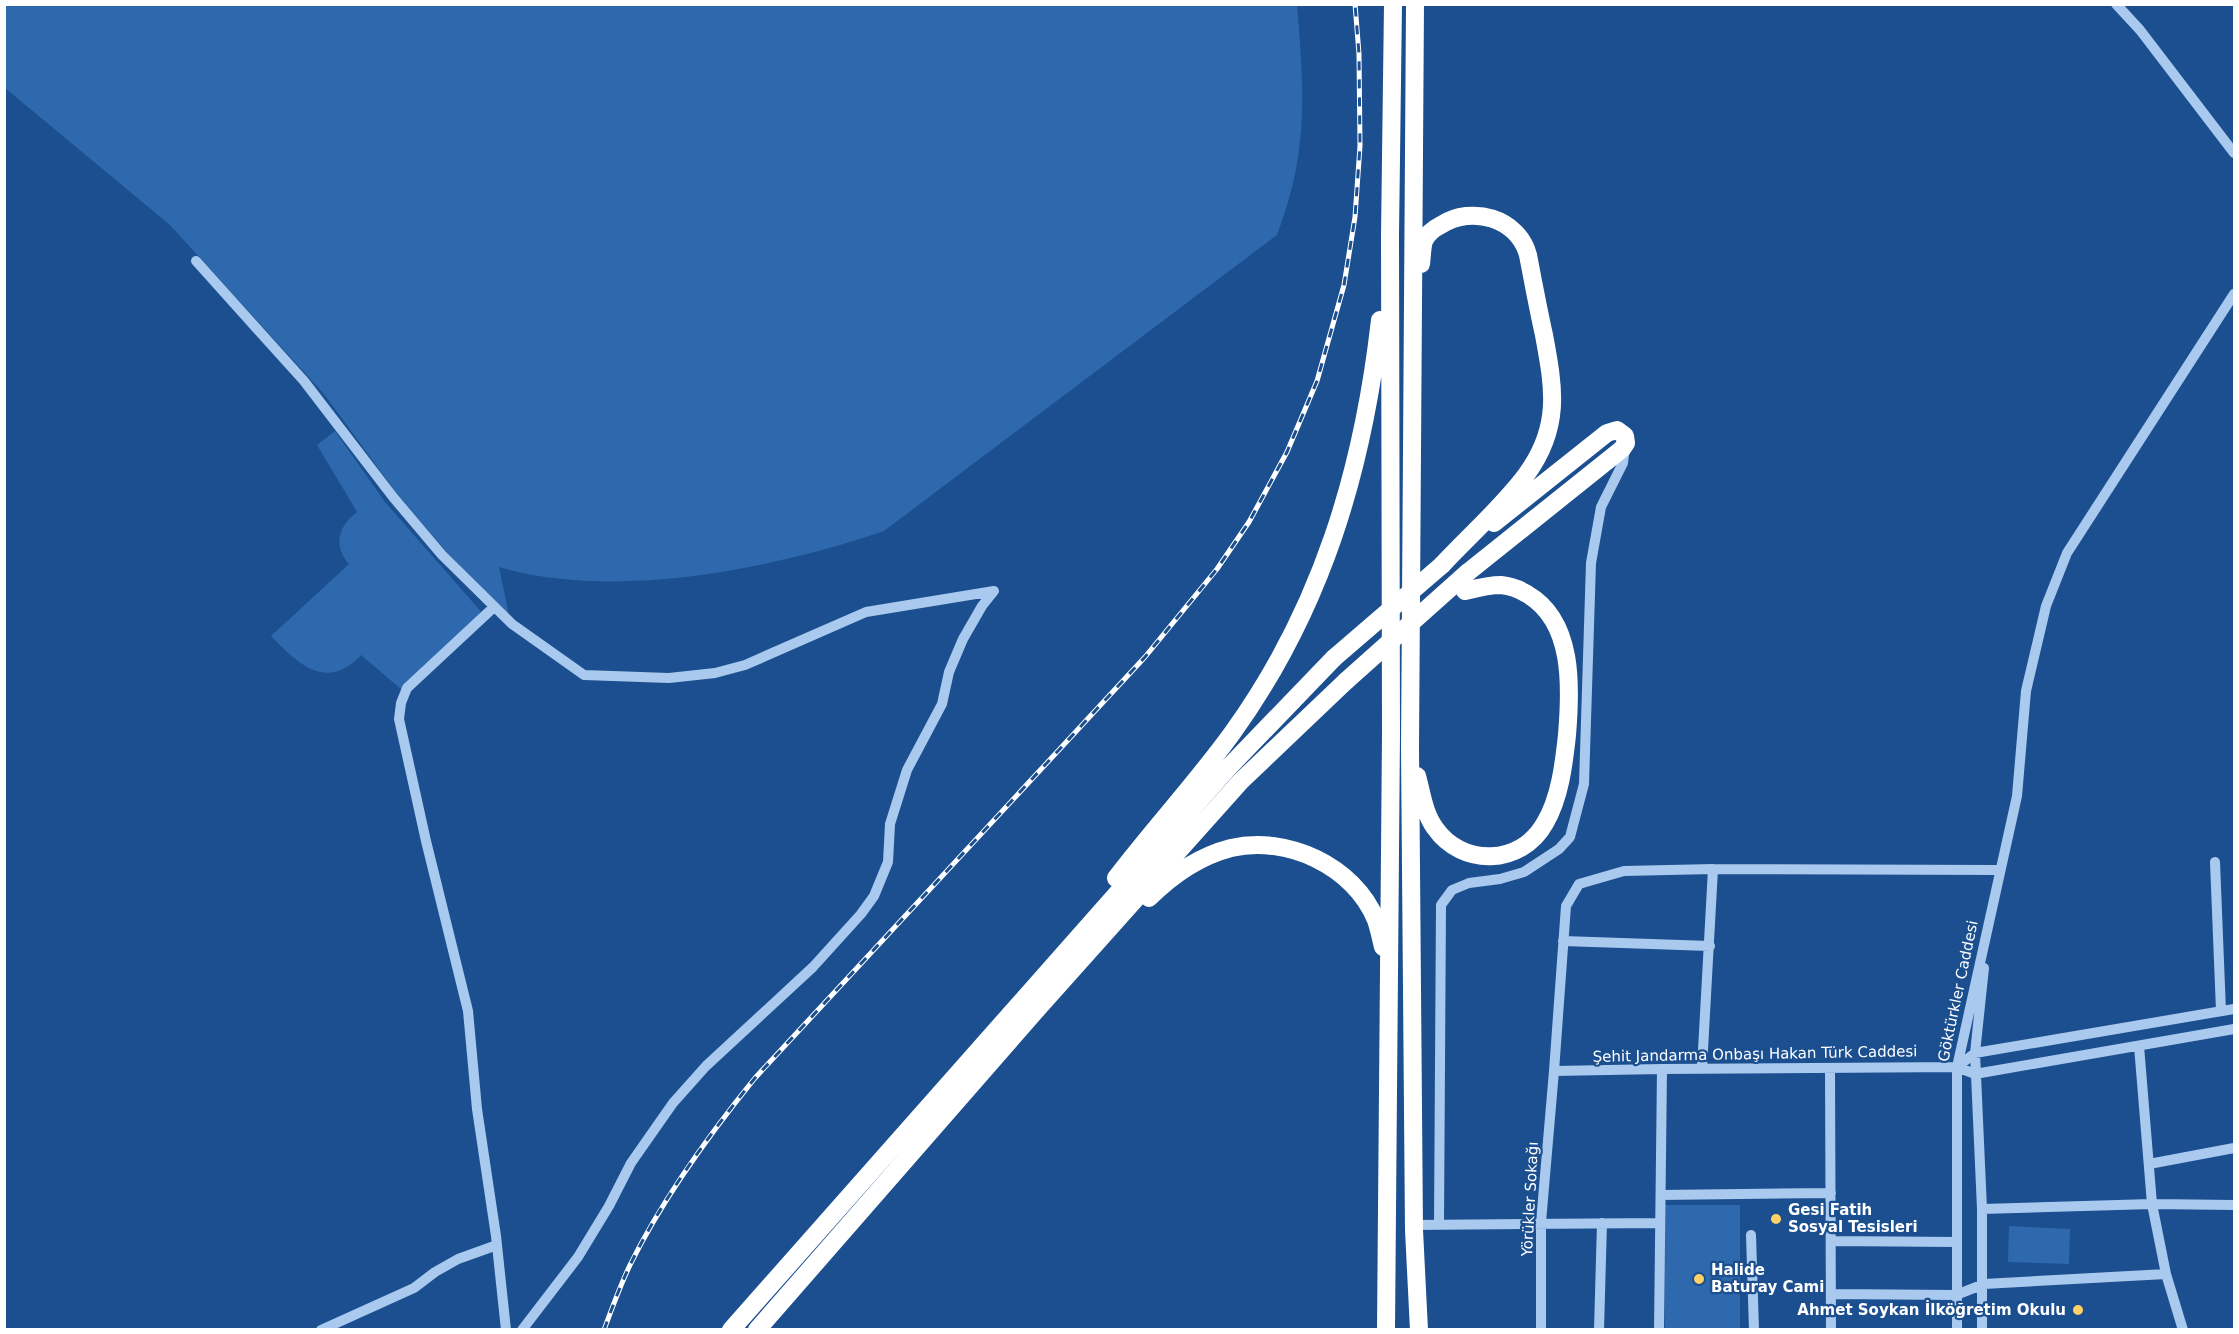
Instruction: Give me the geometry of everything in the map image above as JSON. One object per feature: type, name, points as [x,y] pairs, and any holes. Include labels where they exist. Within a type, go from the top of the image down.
[{"type":"highway","points":[[1386,1329],[1390,976],[1390,235],[1393,4]]},
{"type":"highway","points":[[1414,4],[1410,748],[1414,1225],[1419,1329]]},
{"type":"highway","points":[[1412,324],[1424,240],[1437,228],[1459,217],[1480,215],[1500,221],[1520,236],[1528,255],[1553,384],[1549,425],[1539,453],[1526,475],[1442,565]]},
{"type":"highway","points":[[1031,1002],[1133,856],[1227,740],[1269,677],[1297,626],[1335,536],[1358,450],[1377,343],[1390,235]]},
{"type":"highway","points":[[731,1329],[1031,1002],[1241,781],[1346,681],[1625,447],[1626,440],[1620,431],[1613,430],[1607,434],[1442,565],[1334,658],[1228,768],[1031,1002],[757,1329]]},
{"type":"highway","points":[[1410,748],[1427,815],[1441,837],[1454,847],[1480,857],[1499,856],[1530,842],[1544,825],[1550,812],[1562,768],[1568,724],[1568,680],[1565,651],[1560,633],[1547,609],[1534,597],[1517,589],[1499,585],[1486,586],[1466,582]]},
{"type":"highway","points":[[1031,1002],[1165,884],[1209,856],[1229,849],[1248,846],[1280,848],[1303,853],[1321,861],[1344,877],[1358,892],[1376,921],[1390,976]]},
{"type":"street","points":[[2116,4],[2140,30],[2235,153]]},
{"type":"street","points":[[196,261],[304,381],[417,526],[494,608],[512,624],[584,675],[684,678],[715,674],[745,665],[866,612],[994,591],[982,606],[963,639],[949,672],[942,704],[908,770],[890,824],[888,862],[874,896],[861,914],[813,967],[706,1065],[673,1102],[644,1142],[578,1257],[522,1329]]},
{"type":"street","points":[[1991,905],[2017,796],[2026,691],[2046,606],[2067,553],[2235,294]]},
{"type":"street","points":[[1439,1224],[1441,904],[1452,890],[1469,883],[1500,879],[1524,872],[1559,849],[1570,837],[1584,784],[1591,563],[1601,507],[1623,463],[1625,447]]},
{"type":"street","points":[[494,608],[407,688],[401,703],[399,719],[468,1011],[477,1109],[497,1245],[506,1329]]},
{"type":"street","points":[[2215,862],[2222,1011]]},
{"type":"street","points":[[1702,1068],[1713,869]]},
{"type":"street","name":"Yörükler Sokağı","points":[[1541,1329],[1541,1222],[1563,940],[1566,906],[1579,884],[1624,871],[1999,870]]},
{"type":"street","name":"Göktürkler Caddesi","points":[[1982,1329],[1984,1284],[1975,1053],[1991,905]]},
{"type":"street","name":"Göktürkler Caddesi","points":[[1957,1329],[1957,1067],[1991,905]]},
{"type":"street","points":[[1563,940],[1710,946]]},
{"type":"street","points":[[1957,1067],[1975,1053],[2235,1009]]},
{"type":"street","points":[[1975,1074],[2235,1029]]},
{"type":"street","points":[[2139,1046],[2152,1204],[2166,1274],[2183,1329]]},
{"type":"street","name":"Şehit Jandarma Onbaşı Hakan Türk Caddesi","points":[[1554,1071],[1957,1067],[1975,1074]]},
{"type":"street","points":[[1830,1068],[1831,1329]]},
{"type":"street","points":[[1659,1329],[1662,1069]]},
{"type":"street","points":[[2149,1164],[2235,1148]]},
{"type":"street","points":[[1661,1195],[1831,1193]]},
{"type":"street","points":[[1982,1209],[2152,1204],[2235,1205]]},
{"type":"street","points":[[1414,1225],[1541,1222],[1660,1223]]},
{"type":"street","points":[[1599,1329],[1602,1223]]},
{"type":"street","points":[[1751,1235],[1754,1329]]},
{"type":"street","points":[[1831,1241],[1956,1242]]},
{"type":"street","points":[[321,1329],[414,1288],[458,1258],[497,1245]]},
{"type":"street","points":[[1831,1294],[1956,1295],[1984,1284],[2166,1274]]},
{"type":"shaded area","points":[[1297,4],[1302,121],[1295,176],[1277,235],[884,531],[840,545],[744,568],[642,581],[592,581],[544,577],[499,567],[509,616],[450,556],[395,491],[324,394],[170,225],[5,88],[5,5]]},
{"type":"shaded area","points":[[335,431],[385,502],[484,615],[402,690],[361,655],[336,672],[325,673],[302,664],[271,636],[349,564],[341,550],[340,536],[345,524],[357,512],[317,445]]},
{"type":"shaded area","points":[[1664,1205],[1740,1205],[1740,1329],[1665,1329]]},
{"type":"shaded area","points":[[2009,1226],[2070,1229],[2069,1264],[2008,1262]]},
{"type":"railway","points":[[604,1330],[630,1265],[657,1216],[703,1145],[755,1078],[1145,657],[1217,569],[1249,522],[1287,452],[1317,381],[1344,285],[1355,217],[1360,146],[1359,54],[1355,4]]},
{"type":"place","name":"Gesi Fatih Sosyal Tesisleri","points":[[1776,1219]]},
{"type":"place","name":"Halide Baturay Cami","points":[[1699,1279]]},
{"type":"place","name":"Ahmet Soykan İlköğretim Okulu","points":[[2078,1310]]}]
